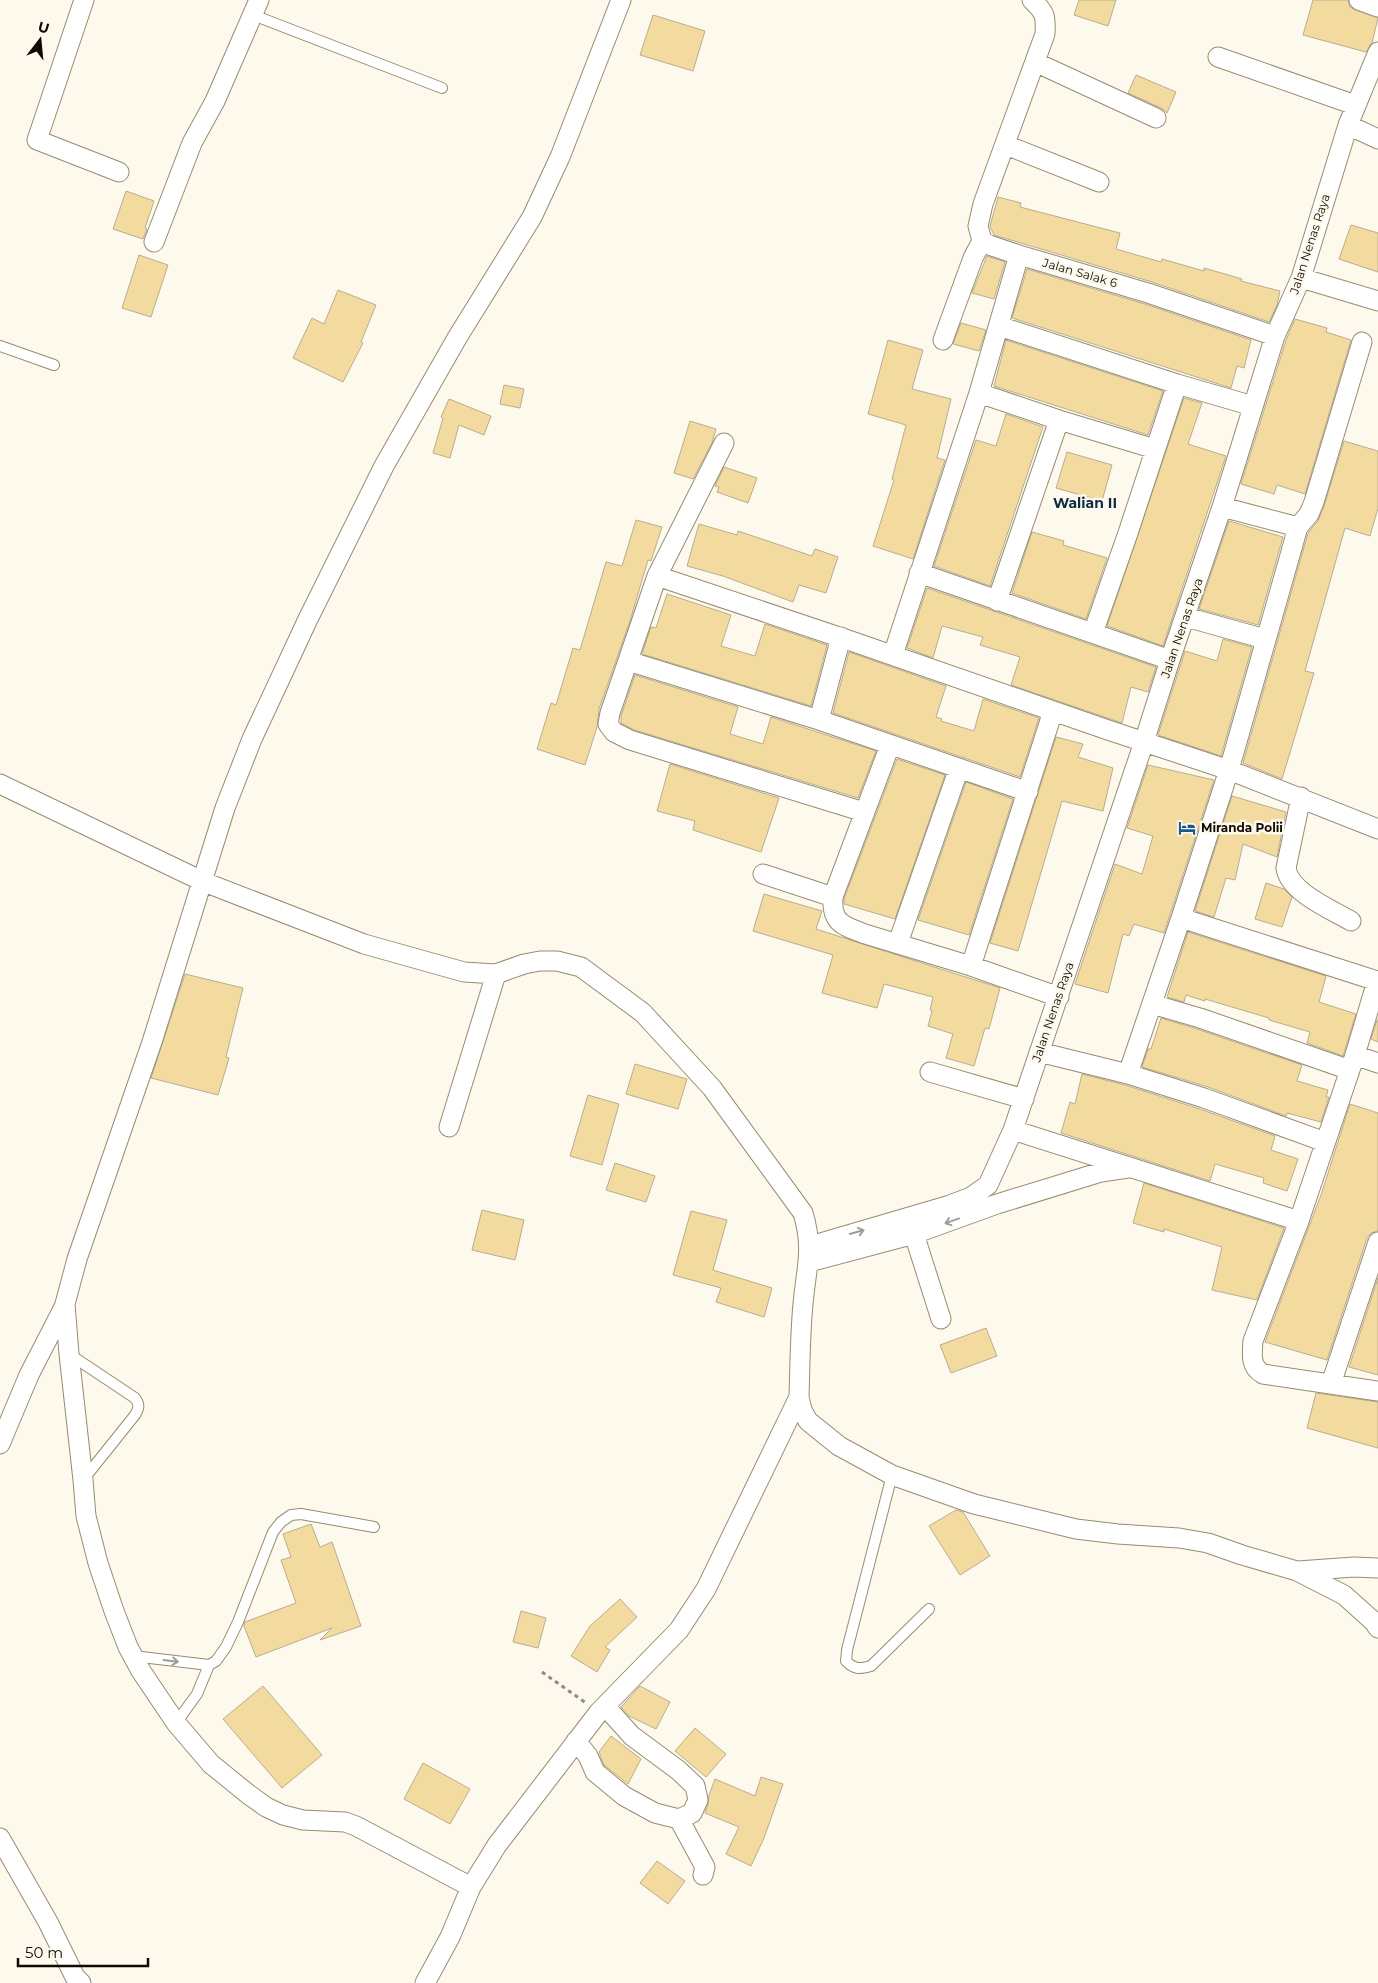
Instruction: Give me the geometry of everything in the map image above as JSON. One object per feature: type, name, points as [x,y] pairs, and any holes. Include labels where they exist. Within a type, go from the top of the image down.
[{"type":"street","points":[[84,0],[37,140],[119,172]]},
{"type":"street","points":[[1359,0],[1378,7]]},
{"type":"street","points":[[0,1444],[29,1375],[65,1304],[76,1259],[152,1042],[204,882],[225,808],[252,739],[274,690],[384,466],[457,338],[532,217],[560,157],[616,1]]},
{"type":"street","points":[[943,340],[973,258],[982,241],[979,233],[980,216],[1044,34],[1045,23],[1041,4]]},
{"type":"street","points":[[154,242],[192,143],[215,101],[256,8]]},
{"type":"street","points":[[1218,57],[1355,105]]},
{"type":"street","points":[[1035,62],[1156,118]]},
{"type":"street","name":"Jalan Nenas Raya","points":[[988,1185],[1013,1130],[1059,997],[1222,507],[1275,336],[1301,278],[1348,125],[1355,105],[1376,64]]},
{"type":"street","points":[[1348,125],[1378,139]]},
{"type":"street","points":[[1006,145],[1099,182]]},
{"type":"street","name":"Jalan Salak 6","points":[[982,241],[1019,255],[1148,293],[1275,336]]},
{"type":"street","points":[[893,656],[979,392],[1019,255]]},
{"type":"street","points":[[1301,278],[1378,302]]},
{"type":"street","points":[[999,326],[1177,384],[1253,406]]},
{"type":"street","points":[[1128,1074],[1182,918],[1229,770],[1298,527],[1314,502],[1362,342]]},
{"type":"street","points":[[1093,633],[1177,384]]},
{"type":"street","points":[[979,392],[1059,420],[1154,449]]},
{"type":"street","points":[[997,601],[1059,420]]},
{"type":"street","points":[[724,443],[657,576],[610,713],[608,724],[614,732],[630,740],[864,812]]},
{"type":"street","points":[[1222,507],[1298,527]]},
{"type":"street","points":[[919,573],[1170,660]]},
{"type":"street","points":[[657,576],[1229,770],[1378,829]]},
{"type":"street","points":[[1186,617],[1266,640]]},
{"type":"street","points":[[819,720],[841,637]]},
{"type":"street","points":[[628,661],[819,720],[1028,792]]},
{"type":"street","points":[[971,966],[1053,711]]},
{"type":"street","points":[[890,745],[833,897],[833,913],[837,921],[849,928],[971,966],[1059,997]]},
{"type":"street","points":[[898,943],[959,768]]},
{"type":"street","points":[[0,784],[204,882],[364,944],[464,972],[496,974],[524,964],[540,961],[557,961],[581,967],[643,1013],[712,1088],[803,1213],[809,1254],[803,1302],[799,1397],[802,1410],[808,1421],[839,1446],[892,1475],[974,1504],[1076,1529],[1180,1538],[1297,1571],[1344,1595],[1374,1622],[1378,1628]]},
{"type":"street","points":[[1301,798],[1286,868],[1287,874],[1292,883],[1306,896],[1351,921]]},
{"type":"street","points":[[763,874],[833,897]]},
{"type":"street","points":[[1182,918],[1377,981],[1299,1221],[1253,1341],[1252,1357],[1257,1371],[1263,1374],[1378,1391]]},
{"type":"street","points":[[449,1127],[496,974]]},
{"type":"street","points":[[1152,1004],[1352,1062],[1378,1063]]},
{"type":"street","points":[[1039,1052],[1128,1074],[1204,1098],[1325,1142]]},
{"type":"street","points":[[930,1072],[1024,1099]]},
{"type":"street","points":[[1013,1130],[1299,1221]]},
{"type":"street","points":[[809,1254],[914,1234],[997,1204],[1101,1172],[1128,1168]]},
{"type":"street","points":[[809,1254],[950,1205],[971,1196],[988,1185],[997,1204]]},
{"type":"street","points":[[914,1234],[941,1319]]},
{"type":"street","points":[[1331,1384],[1378,1242]]},
{"type":"street","points":[[65,1304],[84,1480],[86,1516],[98,1563],[121,1629],[133,1656],[176,1723],[211,1764],[266,1807],[284,1815],[303,1820],[346,1822],[471,1887]]},
{"type":"street","points":[[425,1983],[450,1937],[471,1887],[498,1845],[602,1709],[679,1630],[694,1610],[799,1397]]},
{"type":"street","points":[[1297,1571],[1354,1567],[1378,1568]]},
{"type":"street","points":[[576,1741],[588,1756],[595,1772],[624,1796],[655,1813],[679,1819],[692,1813],[698,1800],[695,1786],[678,1770],[632,1736],[602,1709]]},
{"type":"street","points":[[679,1819],[706,1868],[703,1875]]},
{"type":"street","points":[[0,1838],[48,1922],[74,1981]]},
{"type":"lane","points":[[256,8],[442,88]]},
{"type":"lane","points":[[0,346],[54,365]]},
{"type":"lane","points":[[69,1354],[135,1398],[139,1408],[84,1480]]},
{"type":"lane","points":[[892,1475],[847,1650],[846,1661],[852,1667],[860,1669],[871,1666],[929,1609]]},
{"type":"lane","points":[[176,1723],[197,1694],[209,1665],[216,1660],[226,1647],[242,1613],[268,1543],[280,1522],[291,1516],[301,1514],[374,1527]]},
{"type":"lane","points":[[133,1656],[209,1665]]},
{"type":"path","points":[[542,1672],[602,1709]]},
{"type":"building","points":[[1079,0],[1116,0],[1108,26],[1074,15]]},
{"type":"building","points":[[1313,0],[1348,0],[1350,7],[1355,10],[1378,18],[1372,43],[1366,52],[1303,35]]},
{"type":"building","points":[[653,15],[705,31],[693,71],[640,55]]},
{"type":"building","points":[[1136,75],[1176,92],[1167,113],[1161,108],[1128,93]]},
{"type":"building","points":[[126,191],[154,201],[143,239],[113,229]]},
{"type":"building","points":[[998,197],[1021,203],[1020,207],[1120,233],[1116,249],[1161,262],[1162,259],[1204,271],[1204,268],[1242,279],[1241,281],[1280,291],[1277,305],[1269,322],[1152,282],[994,235],[990,226]]},
{"type":"building","points":[[1351,225],[1378,233],[1378,272],[1339,259]]},
{"type":"building","points":[[139,255],[168,265],[151,317],[122,308]]},
{"type":"building","points":[[987,256],[1005,262],[994,299],[972,293]]},
{"type":"building","points":[[1027,269],[1145,304],[1251,340],[1244,368],[1237,366],[1231,388],[1012,318]]},
{"type":"building","points":[[338,290],[376,305],[361,342],[363,343],[343,382],[293,358],[312,318],[324,324]]},
{"type":"building","points":[[1295,319],[1327,328],[1326,332],[1351,340],[1305,494],[1277,485],[1274,494],[1241,484],[1286,340]]},
{"type":"building","points":[[961,323],[986,330],[979,351],[953,344]]},
{"type":"building","points":[[888,340],[923,350],[912,389],[951,399],[937,458],[945,460],[913,559],[873,546],[894,480],[892,479],[906,425],[868,414]]},
{"type":"building","points":[[1006,340],[1163,391],[1148,435],[994,386]]},
{"type":"building","points":[[504,385],[524,389],[520,408],[500,404]]},
{"type":"building","points":[[1184,398],[1202,403],[1188,444],[1226,456],[1163,646],[1107,626]]},
{"type":"building","points":[[449,399],[491,416],[484,435],[459,425],[450,458],[433,453],[443,418],[441,417]]},
{"type":"building","points":[[1006,414],[1043,427],[990,586],[934,566],[976,440],[996,446]]},
{"type":"building","points":[[690,421],[716,429],[712,443],[693,479],[674,473]]},
{"type":"building","points":[[1344,441],[1378,451],[1378,508],[1370,536],[1345,528],[1305,671],[1314,673],[1282,779],[1243,763],[1308,533],[1318,521],[1324,506]]},
{"type":"building","points":[[1067,452],[1112,465],[1102,501],[1056,488]]},
{"type":"building","points":[[724,467],[757,478],[748,503],[717,492],[719,487],[715,486]]},
{"type":"building","points":[[636,520],[662,527],[651,561],[648,560],[630,621],[599,709],[597,727],[585,765],[537,749],[551,703],[556,705],[573,648],[580,650],[606,562],[622,566]]},
{"type":"building","points":[[1229,521],[1283,537],[1258,625],[1199,609]]},
{"type":"building","points":[[699,524],[737,535],[738,531],[812,556],[815,549],[838,557],[826,593],[799,585],[793,602],[723,576],[687,566]]},
{"type":"building","points":[[1032,532],[1064,541],[1063,545],[1107,558],[1086,619],[1012,593]]},
{"type":"building","points":[[927,588],[1156,667],[1148,692],[1131,687],[1122,723],[1011,685],[1020,657],[980,645],[983,637],[942,626],[933,658],[907,648]]},
{"type":"building","points":[[667,594],[731,615],[721,646],[755,656],[765,624],[827,645],[811,706],[642,654],[651,627],[656,628]]},
{"type":"building","points":[[1223,639],[1252,647],[1221,756],[1158,735],[1185,651],[1217,661]]},
{"type":"building","points":[[849,652],[946,686],[936,717],[942,719],[941,721],[974,731],[983,699],[1039,718],[1020,777],[833,713]]},
{"type":"building","points":[[635,675],[738,707],[730,734],[763,744],[771,717],[876,751],[858,798],[634,730],[621,723],[621,716]]},
{"type":"building","points":[[1056,737],[1083,744],[1078,757],[1113,768],[1103,811],[1062,801],[1018,951],[990,943]]},
{"type":"building","points":[[897,759],[945,775],[895,919],[844,904],[844,899]]},
{"type":"building","points":[[670,764],[779,798],[761,852],[693,830],[695,821],[657,811]]},
{"type":"building","points":[[1148,765],[1214,780],[1164,933],[1134,924],[1129,936],[1123,934],[1108,993],[1075,984],[1115,864],[1142,874],[1153,836],[1127,828]]},
{"type":"building","points":[[966,782],[1013,799],[969,935],[918,920]]},
{"type":"building","points":[[1232,796],[1286,812],[1277,857],[1243,844],[1235,880],[1226,878],[1214,917],[1195,911]]},
{"type":"building","points":[[1266,883],[1284,889],[1292,897],[1282,927],[1255,919]]},
{"type":"building","points":[[764,894],[822,911],[816,929],[1000,988],[989,1029],[985,1028],[974,1066],[946,1058],[953,1034],[928,1026],[933,997],[884,984],[877,1008],[822,993],[833,955],[753,931]]},
{"type":"building","points":[[1188,932],[1326,976],[1319,1002],[1356,1014],[1343,1056],[1307,1043],[1310,1032],[1269,1020],[1269,1018],[1186,995],[1184,1002],[1167,997]]},
{"type":"building","points":[[185,974],[243,988],[226,1057],[229,1058],[218,1095],[151,1078]]},
{"type":"building","points":[[1161,1018],[1302,1065],[1297,1081],[1328,1090],[1326,1097],[1329,1097],[1321,1122],[1287,1113],[1286,1116],[1208,1087],[1142,1067],[1148,1049],[1151,1049]]},
{"type":"building","points":[[1378,1020],[1378,1042],[1371,1039]]},
{"type":"building","points":[[635,1064],[687,1079],[678,1109],[626,1094]]},
{"type":"building","points":[[1082,1074],[1125,1085],[1200,1109],[1275,1136],[1271,1150],[1298,1159],[1287,1191],[1263,1183],[1264,1178],[1215,1164],[1210,1181],[1061,1133],[1070,1102],[1075,1104]]},
{"type":"building","points":[[588,1095],[619,1104],[602,1165],[570,1156]]},
{"type":"building","points":[[1350,1104],[1378,1113],[1378,1231],[1371,1233],[1367,1238],[1327,1360],[1265,1342],[1321,1195]]},
{"type":"building","points":[[615,1163],[655,1176],[646,1202],[606,1190]]},
{"type":"building","points":[[1144,1183],[1284,1228],[1257,1300],[1212,1290],[1222,1247],[1164,1229],[1164,1232],[1133,1223]]},
{"type":"building","points":[[482,1210],[524,1220],[515,1260],[472,1250]]},
{"type":"building","points":[[691,1211],[727,1220],[713,1270],[772,1288],[764,1317],[716,1302],[721,1288],[673,1275]]},
{"type":"building","points":[[1378,1278],[1378,1375],[1349,1367]]},
{"type":"building","points":[[986,1328],[997,1356],[951,1373],[940,1345]]},
{"type":"building","points":[[1316,1393],[1378,1402],[1378,1448],[1307,1428]]},
{"type":"building","points":[[956,1510],[963,1512],[990,1556],[960,1575],[929,1526]]},
{"type":"building","points":[[311,1524],[320,1547],[332,1542],[361,1626],[320,1640],[332,1628],[256,1657],[244,1626],[245,1622],[296,1603],[281,1560],[291,1557],[283,1534]]},
{"type":"building","points":[[620,1599],[637,1617],[605,1647],[610,1650],[597,1672],[571,1656],[590,1626]]},
{"type":"building","points":[[521,1611],[546,1618],[538,1648],[513,1642]]},
{"type":"building","points":[[263,1686],[322,1755],[282,1788],[223,1719]]},
{"type":"building","points":[[640,1686],[670,1702],[656,1729],[629,1716],[621,1707]]},
{"type":"building","points":[[695,1728],[726,1754],[706,1777],[675,1751]]},
{"type":"building","points":[[611,1736],[641,1759],[628,1784],[604,1765],[599,1752]]},
{"type":"building","points":[[423,1763],[470,1789],[450,1824],[404,1799]]},
{"type":"building","points":[[761,1777],[783,1784],[764,1838],[751,1866],[726,1854],[739,1827],[705,1813],[715,1779],[755,1796]]},
{"type":"building","points":[[657,1861],[685,1881],[668,1904],[640,1883]]},
{"type":"place","name":"Miranda Polii","points":[[1187,828]]},
{"type":"district","name":"Walian II","points":[[1085,503]]}]
